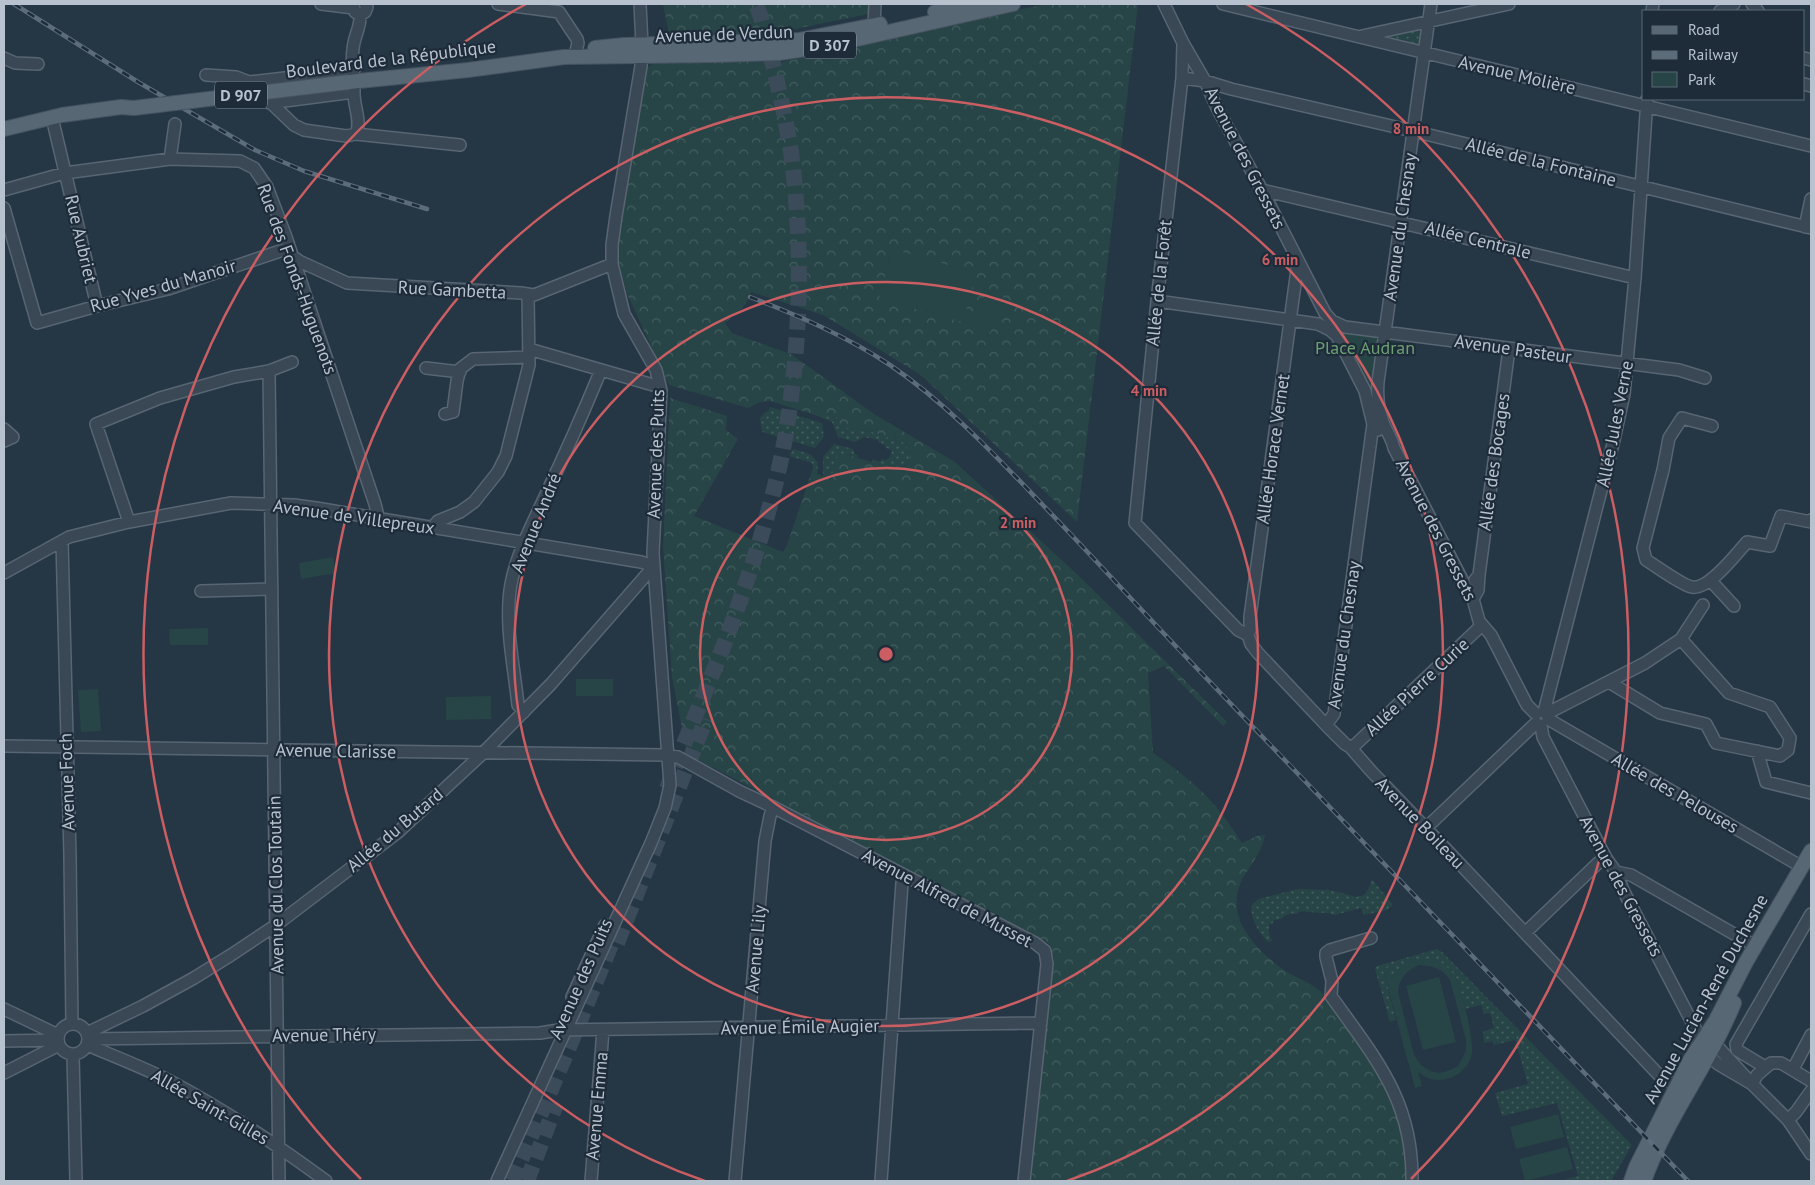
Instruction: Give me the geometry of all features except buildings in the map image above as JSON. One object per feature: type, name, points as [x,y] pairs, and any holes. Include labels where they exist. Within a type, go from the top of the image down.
[{"type":"main road","name":"Avenue de Verdun","points":[[642,50],[799,40],[874,26],[969,4]]},
{"type":"main road","name":"Avenue de Verdun","points":[[642,50],[714,55],[779,53],[826,46],[1013,4]]},
{"type":"main road","name":"Boulevard de la République","points":[[7,128],[53,120],[80,119],[122,112],[134,108],[570,54],[642,50]]},
{"type":"main road","name":"Avenue Lucien-René Duchesne","points":[[1644,1181],[1707,1047],[1807,866],[1811,851]]},
{"type":"main road","name":"Avenue Lucien-René Duchesne","points":[[1631,1181],[1676,1086],[1707,1047],[1716,1020],[1755,946],[1807,866]]},
{"type":"street","points":[[321,4],[363,7],[361,23],[352,52],[358,124],[356,134]]},
{"type":"street","points":[[498,4],[561,8],[578,43],[570,54]]},
{"type":"street","name":"Avenue des Puits","points":[[489,1181],[512,1138],[661,820],[669,794],[669,756],[653,537],[662,397],[656,370],[624,314],[612,264],[612,245],[616,216],[642,50],[640,4]]},
{"type":"street","points":[[874,26],[875,4]]},
{"type":"street","name":"Avenue des Gressets","points":[[1164,4],[1183,43],[1205,80],[1217,108],[1262,190],[1324,313]]},
{"type":"street","name":"Avenue Molière","points":[[1223,4],[1361,36],[1423,53],[1646,102],[1811,146]]},
{"type":"street","name":"Avenue du Chesnay","points":[[1326,725],[1334,714],[1378,420],[1378,392],[1431,4]]},
{"type":"street","points":[[1361,36],[1509,4]]},
{"type":"street","points":[[1720,10],[1734,4]]},
{"type":"street","name":"Allée de la Forêt","points":[[1135,523],[1182,78],[1183,43]]},
{"type":"street","points":[[4,58],[15,62],[38,64]]},
{"type":"street","points":[[206,75],[236,77],[249,82],[353,81]]},
{"type":"street","name":"Allée de la Fontaine","points":[[1182,78],[1205,80],[1231,89],[1413,131],[1808,228]]},
{"type":"street","points":[[269,103],[353,81]]},
{"type":"street","points":[[249,82],[294,125],[304,130],[346,136],[356,134],[460,145]]},
{"type":"street","name":"Allée Jules Verne","points":[[1542,718],[1614,440],[1624,394],[1642,187],[1646,102]]},
{"type":"street","name":"Rue Aubriet","points":[[53,120],[97,306]]},
{"type":"street","points":[[170,159],[175,124]]},
{"type":"street","name":"Rue des Fonds-Huguenots","points":[[4,190],[65,173],[170,159],[240,161],[254,168],[267,187],[291,252],[375,504],[376,518]]},
{"type":"street","name":"Allée Centrale","points":[[1262,190],[1400,221],[1635,278]]},
{"type":"street","points":[[1808,228],[1811,199]]},
{"type":"street","name":"Rue Yves du Manoir","points":[[4,208],[37,324],[97,306],[168,289],[291,252]]},
{"type":"street","name":"Rue Gambetta","points":[[291,252],[299,261],[347,283],[521,293],[528,295],[534,295],[612,264]]},
{"type":"street","name":"Allée Horace Vernet","points":[[1248,635],[1298,262]]},
{"type":"street","points":[[433,527],[438,521],[460,512],[474,502],[498,472],[506,456],[529,365],[528,295]]},
{"type":"street","points":[[1157,301],[1291,320]]},
{"type":"street","name":"Avenue Pasteur","points":[[1324,313],[1338,324],[1509,349],[1679,370],[1706,378]]},
{"type":"street","name":"Avenue des Gressets","points":[[1291,320],[1318,324],[1337,336],[1378,420],[1393,442],[1394,448],[1464,584],[1474,598],[1478,620],[1491,635],[1527,706],[1542,718],[1543,737],[1606,858],[1616,872],[1623,890],[1698,1036],[1707,1047]]},
{"type":"street","name":"Allée des Bocages","points":[[1474,598],[1478,590],[1509,349]]},
{"type":"street","points":[[444,414],[453,412],[460,372],[473,359],[529,353],[601,370],[660,387]]},
{"type":"street","points":[[129,522],[96,424],[160,398],[234,377],[269,371],[292,362]]},
{"type":"street","points":[[426,368],[460,372]]},
{"type":"street","name":"Avenue André","points":[[524,712],[518,705],[509,612],[511,583],[524,543],[601,370]]},
{"type":"street","name":"Avenue du Clos Toutain","points":[[269,371],[280,1181]]},
{"type":"street","points":[[1365,391],[1378,392]]},
{"type":"street","points":[[1712,426],[1682,418],[1669,438],[1663,470],[1643,548],[1646,560],[1691,588],[1700,587],[1711,581],[1747,542],[1770,546],[1781,516],[1811,522],[1811,520]]},
{"type":"street","name":"Avenue de Villepreux","points":[[4,573],[62,541],[88,531],[230,503],[294,505],[641,562],[654,566]]},
{"type":"street","name":"Avenue Boileau","points":[[1135,523],[1238,630],[1248,635],[1251,644],[1258,653],[1326,725],[1350,747],[1657,1073],[1663,1079],[1676,1086]]},
{"type":"street","name":"Avenue Foch","points":[[62,541],[72,1024]]},
{"type":"street","name":"Allée du Butard","points":[[87,1039],[194,978],[276,925],[396,833],[482,754],[524,712],[551,684],[654,566]]},
{"type":"street","points":[[1464,584],[1474,581],[1479,575]]},
{"type":"street","points":[[1711,581],[1734,606]]},
{"type":"street","points":[[201,591],[272,589]]},
{"type":"street","points":[[1426,828],[1542,718],[1645,664],[1681,640],[1703,605]]},
{"type":"street","name":"Allée Pierre Curie","points":[[1350,747],[1355,745],[1482,625]]},
{"type":"street","points":[[1609,682],[1660,713],[1706,724],[1716,743],[1780,756],[1788,750],[1790,738],[1770,707],[1729,693],[1681,640]]},
{"type":"street","name":"Allée des Pelouses","points":[[1542,718],[1807,866]]},
{"type":"street","name":"Avenue Clarisse","points":[[4,746],[669,756]]},
{"type":"street","points":[[1757,751],[1766,782],[1811,793]]},
{"type":"street","name":"Avenue Alfred de Musset","points":[[669,756],[678,758],[1035,942],[1045,951],[1047,964],[1024,1181]]},
{"type":"street","name":"Avenue Lily","points":[[735,1181],[765,842],[773,807]]},
{"type":"street","points":[[1525,933],[1598,863],[1606,858]]},
{"type":"street","points":[[1616,872],[1631,875],[1755,946]]},
{"type":"street","points":[[881,1181],[902,883],[905,876]]},
{"type":"street","points":[[1765,1067],[1737,1050],[1736,1044],[1811,914]]},
{"type":"street","points":[[1371,938],[1330,950],[1326,953],[1333,988],[1331,996],[1382,1068],[1399,1102],[1410,1141],[1412,1181]]},
{"type":"street","points":[[4,1009],[58,1040],[64,1052],[73,1054],[80,1052],[87,1039],[80,1026],[72,1024],[63,1027],[58,1040],[4,1072]]},
{"type":"street","name":"Avenue Émile Augier","points":[[563,1030],[1041,1023]]},
{"type":"street","name":"Avenue Théry","points":[[87,1039],[540,1033],[563,1030]]},
{"type":"street","name":"Avenue Emma","points":[[591,1181],[603,1030]]},
{"type":"street","points":[[1792,1069],[1811,1035]]},
{"type":"street","name":"Allée Saint-Gilles","points":[[87,1039],[166,1079],[225,1113],[280,1148],[326,1181]]},
{"type":"street","points":[[4,1041],[58,1040]]},
{"type":"street","points":[[1707,1047],[1752,1084],[1788,1120],[1811,1154]]},
{"type":"street","points":[[73,1054],[76,1181]]},
{"type":"street","points":[[1752,1084],[1757,1075],[1772,1063],[1781,1063],[1811,1081]]},
{"type":"street","points":[[1668,1128],[1668,1118],[1681,1095],[1680,1089],[1676,1086]]},
{"type":"street","points":[[1788,1120],[1811,1091]]},
{"type":"street","name":"Avenue des Puits","points":[[497,1181],[512,1138]]},
{"type":"street","points":[[1624,1181],[1636,1167]]},
{"type":"green space","points":[[663,4],[868,4],[868,14],[771,34],[669,34]]},
{"type":"green space","points":[[1046,4],[1138,4],[1077,522],[921,375],[823,315],[751,292],[746,304],[725,323],[732,333],[791,354],[874,414],[955,462],[1080,577],[1227,722],[1223,726],[1164,666],[1148,673],[1153,753],[1203,792],[1242,843],[1257,836],[1265,835],[1262,846],[1241,881],[1238,891],[1238,914],[1241,922],[1245,931],[1258,948],[1274,963],[1309,983],[1329,999],[1376,1060],[1387,1084],[1400,1125],[1405,1153],[1406,1181],[1031,1181],[1054,958],[1051,946],[687,754],[672,677],[663,547],[670,398],[727,416],[726,430],[738,439],[694,516],[783,552],[812,471],[830,480],[838,455],[845,454],[895,469],[903,468],[910,462],[910,453],[905,443],[866,430],[841,427],[837,417],[818,416],[770,401],[760,402],[748,408],[669,385],[627,294],[618,259],[617,245],[620,208],[647,68],[657,61],[782,62]]},
{"type":"green space","points":[[1421,29],[1419,46],[1383,38],[1381,35]]},
{"type":"green space","points":[[892,249],[976,273],[963,322],[879,299]]},
{"type":"green space","points":[[985,292],[1005,298],[998,318],[988,336],[970,330],[980,312]]},
{"type":"green space","name":"Place Audran","points":[[1338,330],[1386,332],[1378,392],[1365,391]]},
{"type":"green space","points":[[770,407],[822,423],[824,437],[815,448],[762,432],[760,418]]},
{"type":"green space","points":[[818,416],[837,417],[841,427],[866,430],[905,443],[910,453],[910,462],[896,468],[872,462],[873,459],[880,462],[881,459],[886,460],[892,451],[878,442],[878,440],[864,437],[855,442],[838,437],[832,422]]},
{"type":"green space","points":[[834,444],[853,449],[855,454],[858,455],[857,457],[845,454],[830,480],[823,476],[823,457]]},
{"type":"green space","points":[[793,449],[810,454],[818,463],[817,474],[812,471],[812,463],[789,456]]},
{"type":"green space","points":[[333,557],[336,573],[301,579],[299,563]]},
{"type":"green space","points":[[208,628],[208,645],[170,645],[169,629]]},
{"type":"green space","points":[[576,679],[613,679],[613,696],[576,696]]},
{"type":"green space","points":[[98,689],[101,731],[81,732],[78,690]]},
{"type":"green space","points":[[491,696],[491,719],[446,720],[446,697]]},
{"type":"green space","points":[[1372,879],[1393,905],[1387,910],[1364,915],[1361,908],[1335,915],[1305,911],[1298,912],[1298,914],[1288,914],[1269,924],[1269,934],[1272,941],[1268,942],[1254,921],[1251,906],[1258,899],[1297,889],[1331,890],[1356,897],[1364,895]]},
{"type":"green space","points":[[1437,949],[1632,1145],[1611,1181],[1559,1181],[1578,1176],[1557,1103],[1502,1116],[1495,1093],[1528,1084],[1515,1040],[1494,1045],[1493,1041],[1484,1043],[1483,1031],[1494,1028],[1490,1013],[1484,1014],[1481,1005],[1465,1009],[1456,978],[1441,964],[1433,960],[1418,960],[1404,967],[1393,981],[1383,969],[1396,1020],[1390,1022],[1375,969],[1377,966]]},
{"type":"green space","points":[[1418,959],[1432,959],[1442,963],[1455,976],[1464,1004],[1472,1053],[1467,1066],[1449,1078],[1435,1080],[1418,1072],[1422,1086],[1415,1088],[1383,969],[1389,967],[1393,980],[1403,967]],"holes":[[[1419,965],[1440,970],[1450,980],[1466,1040],[1466,1051],[1458,1066],[1448,1071],[1439,1073],[1430,1071],[1421,1065],[1414,1055],[1398,992],[1400,983],[1407,972]]]},
{"type":"green space","points":[[1439,977],[1456,1042],[1423,1050],[1406,986]]},
{"type":"green space","points":[[1558,1114],[1564,1137],[1516,1149],[1510,1127]]},
{"type":"green space","points":[[1567,1147],[1573,1169],[1525,1181],[1519,1159]]},
{"type":"tunnel","points":[[667,789],[722,650],[754,560],[779,471],[792,392],[799,289],[795,186],[782,102],[762,20],[756,4]]},
{"type":"tunnel","points":[[617,943],[706,719]]},
{"type":"tunnel","points":[[512,1181],[617,930]]},
{"type":"tunnel","points":[[527,1181],[556,1104]]},
{"type":"railway","points":[[14,4],[138,82],[255,150],[304,171],[427,209]]},
{"type":"railway","points":[[750,297],[822,327],[856,345],[890,365],[950,412],[1061,524],[1688,1181]]}]
